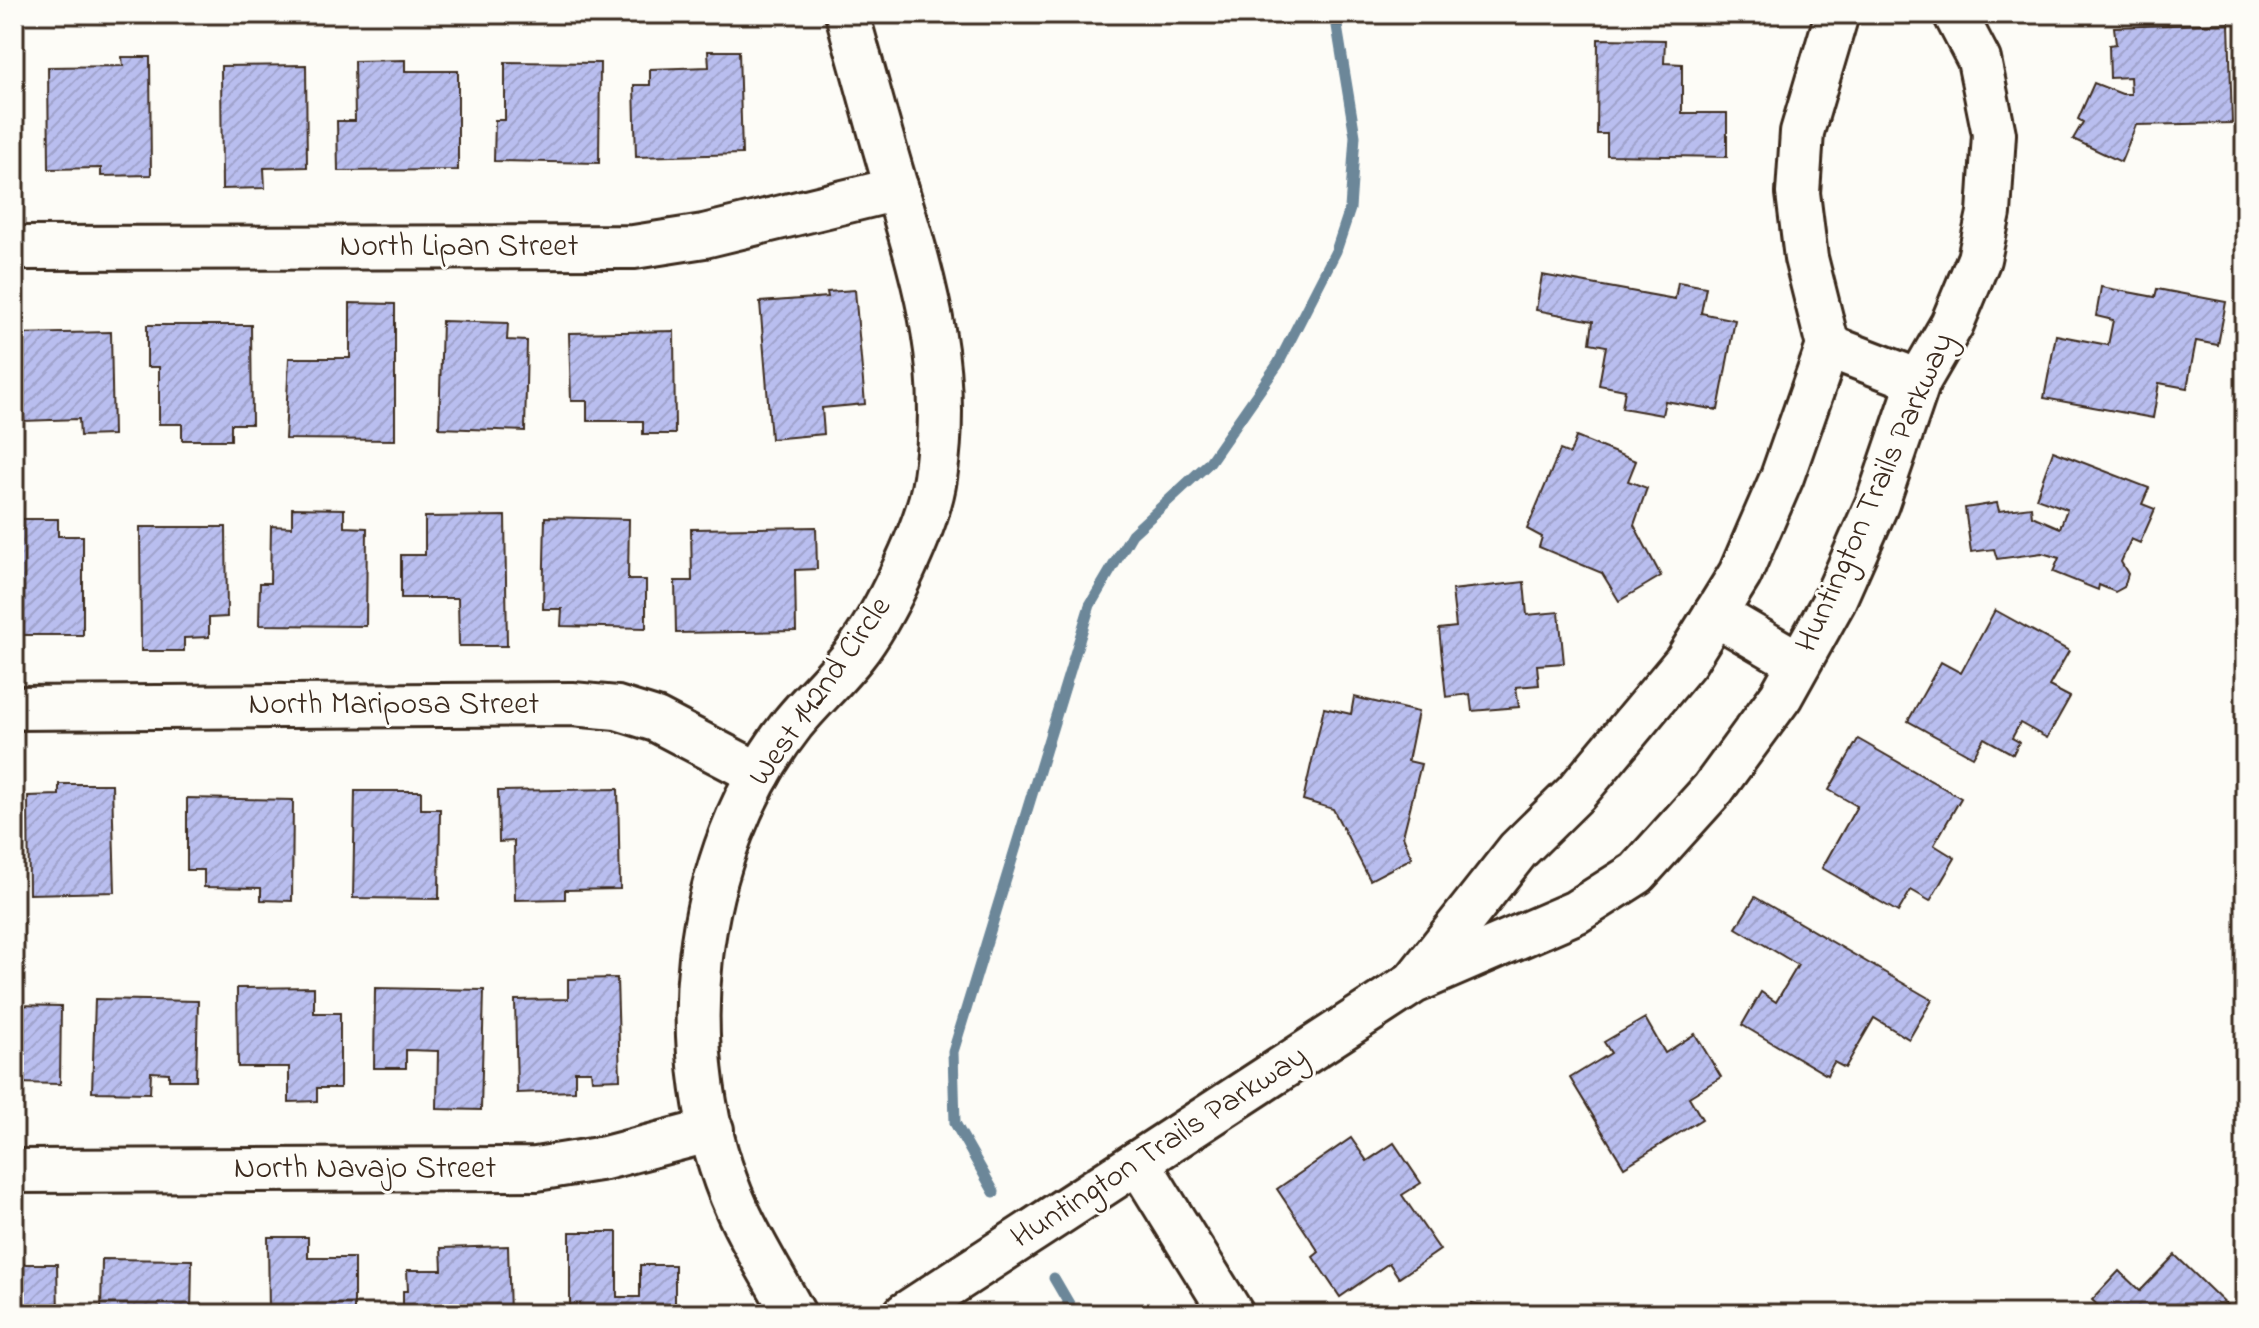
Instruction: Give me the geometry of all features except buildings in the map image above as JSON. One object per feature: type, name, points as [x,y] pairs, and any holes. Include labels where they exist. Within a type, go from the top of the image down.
[{"type":"street","name":"West 142nd Circle","points":[[794,1314],[736,1207],[712,1130],[701,1069],[697,1003],[704,928],[728,835],[759,774],[793,724],[863,641],[900,578],[935,481],[940,370],[930,301],[847,14]]},
{"type":"street","points":[[1837,14],[1802,132],[1798,193],[1806,258],[1828,346],[1919,381]]},
{"type":"street","name":"Huntington Trails Parkway","points":[[905,1314],[1414,982],[1576,912],[1637,873],[1713,789],[1781,696],[1834,601],[1877,504],[1919,381],[1952,324],[1979,259],[1989,213],[1994,134],[1979,60],[1955,14]]},
{"type":"street","name":"North Lipan Street","points":[[14,248],[634,247],[704,236],[897,189]]},
{"type":"street","name":"Huntington Trails Parkway","points":[[1414,982],[1518,850],[1576,793],[1686,661],[1740,574],[1782,477],[1828,346]]},
{"type":"street","points":[[1715,614],[1799,663]]},
{"type":"street","name":"North Mariposa Street","points":[[14,708],[556,704],[617,708],[656,720],[759,774]]},
{"type":"street","name":"North Navajo Street","points":[[14,1171],[536,1169],[605,1158],[712,1130]]},
{"type":"street","points":[[1138,1162],[1232,1314]]},
{"type":"waterway","points":[[994,1192],[955,1123],[953,1052],[1090,605],[1132,534],[1209,463],[1278,364],[1336,251],[1350,209],[1355,136],[1335,14]]},
{"type":"waterway","points":[[1054,1278],[1075,1314]]}]
